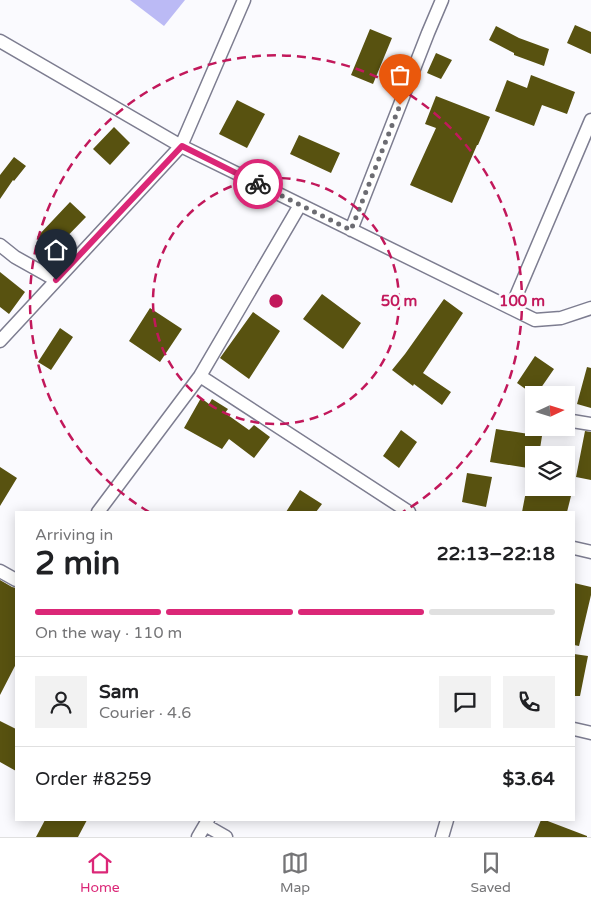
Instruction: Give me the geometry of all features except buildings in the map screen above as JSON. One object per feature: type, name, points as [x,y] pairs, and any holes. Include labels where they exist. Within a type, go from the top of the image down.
[{"type":"street","points":[[0,340],[182,146],[244,0]]},
{"type":"street","points":[[351,230],[442,0]]},
{"type":"street","points":[[0,41],[182,146],[535,320],[561,318],[591,308]]},
{"type":"street","points":[[511,308],[591,120]]},
{"type":"street","points":[[99,511],[200,376],[300,205]]},
{"type":"street","points":[[0,245],[15,257],[56,280]]},
{"type":"street","points":[[200,376],[407,511]]},
{"type":"street","points":[[575,421],[591,424]]},
{"type":"street","points":[[575,548],[591,552]]},
{"type":"street","points":[[0,571],[15,579]]},
{"type":"street","points":[[575,729],[591,733]]},
{"type":"street","points":[[442,837],[447,821]]},
{"type":"street","points":[[198,837],[207,822],[226,837]]},
{"type":"shaded area","points":[[130,0],[185,0],[164,26]]},
{"type":"way so far","points":[[258,184],[351,230],[400,105]]},
{"type":"route","points":[[56,280],[182,146],[258,184]]}]
